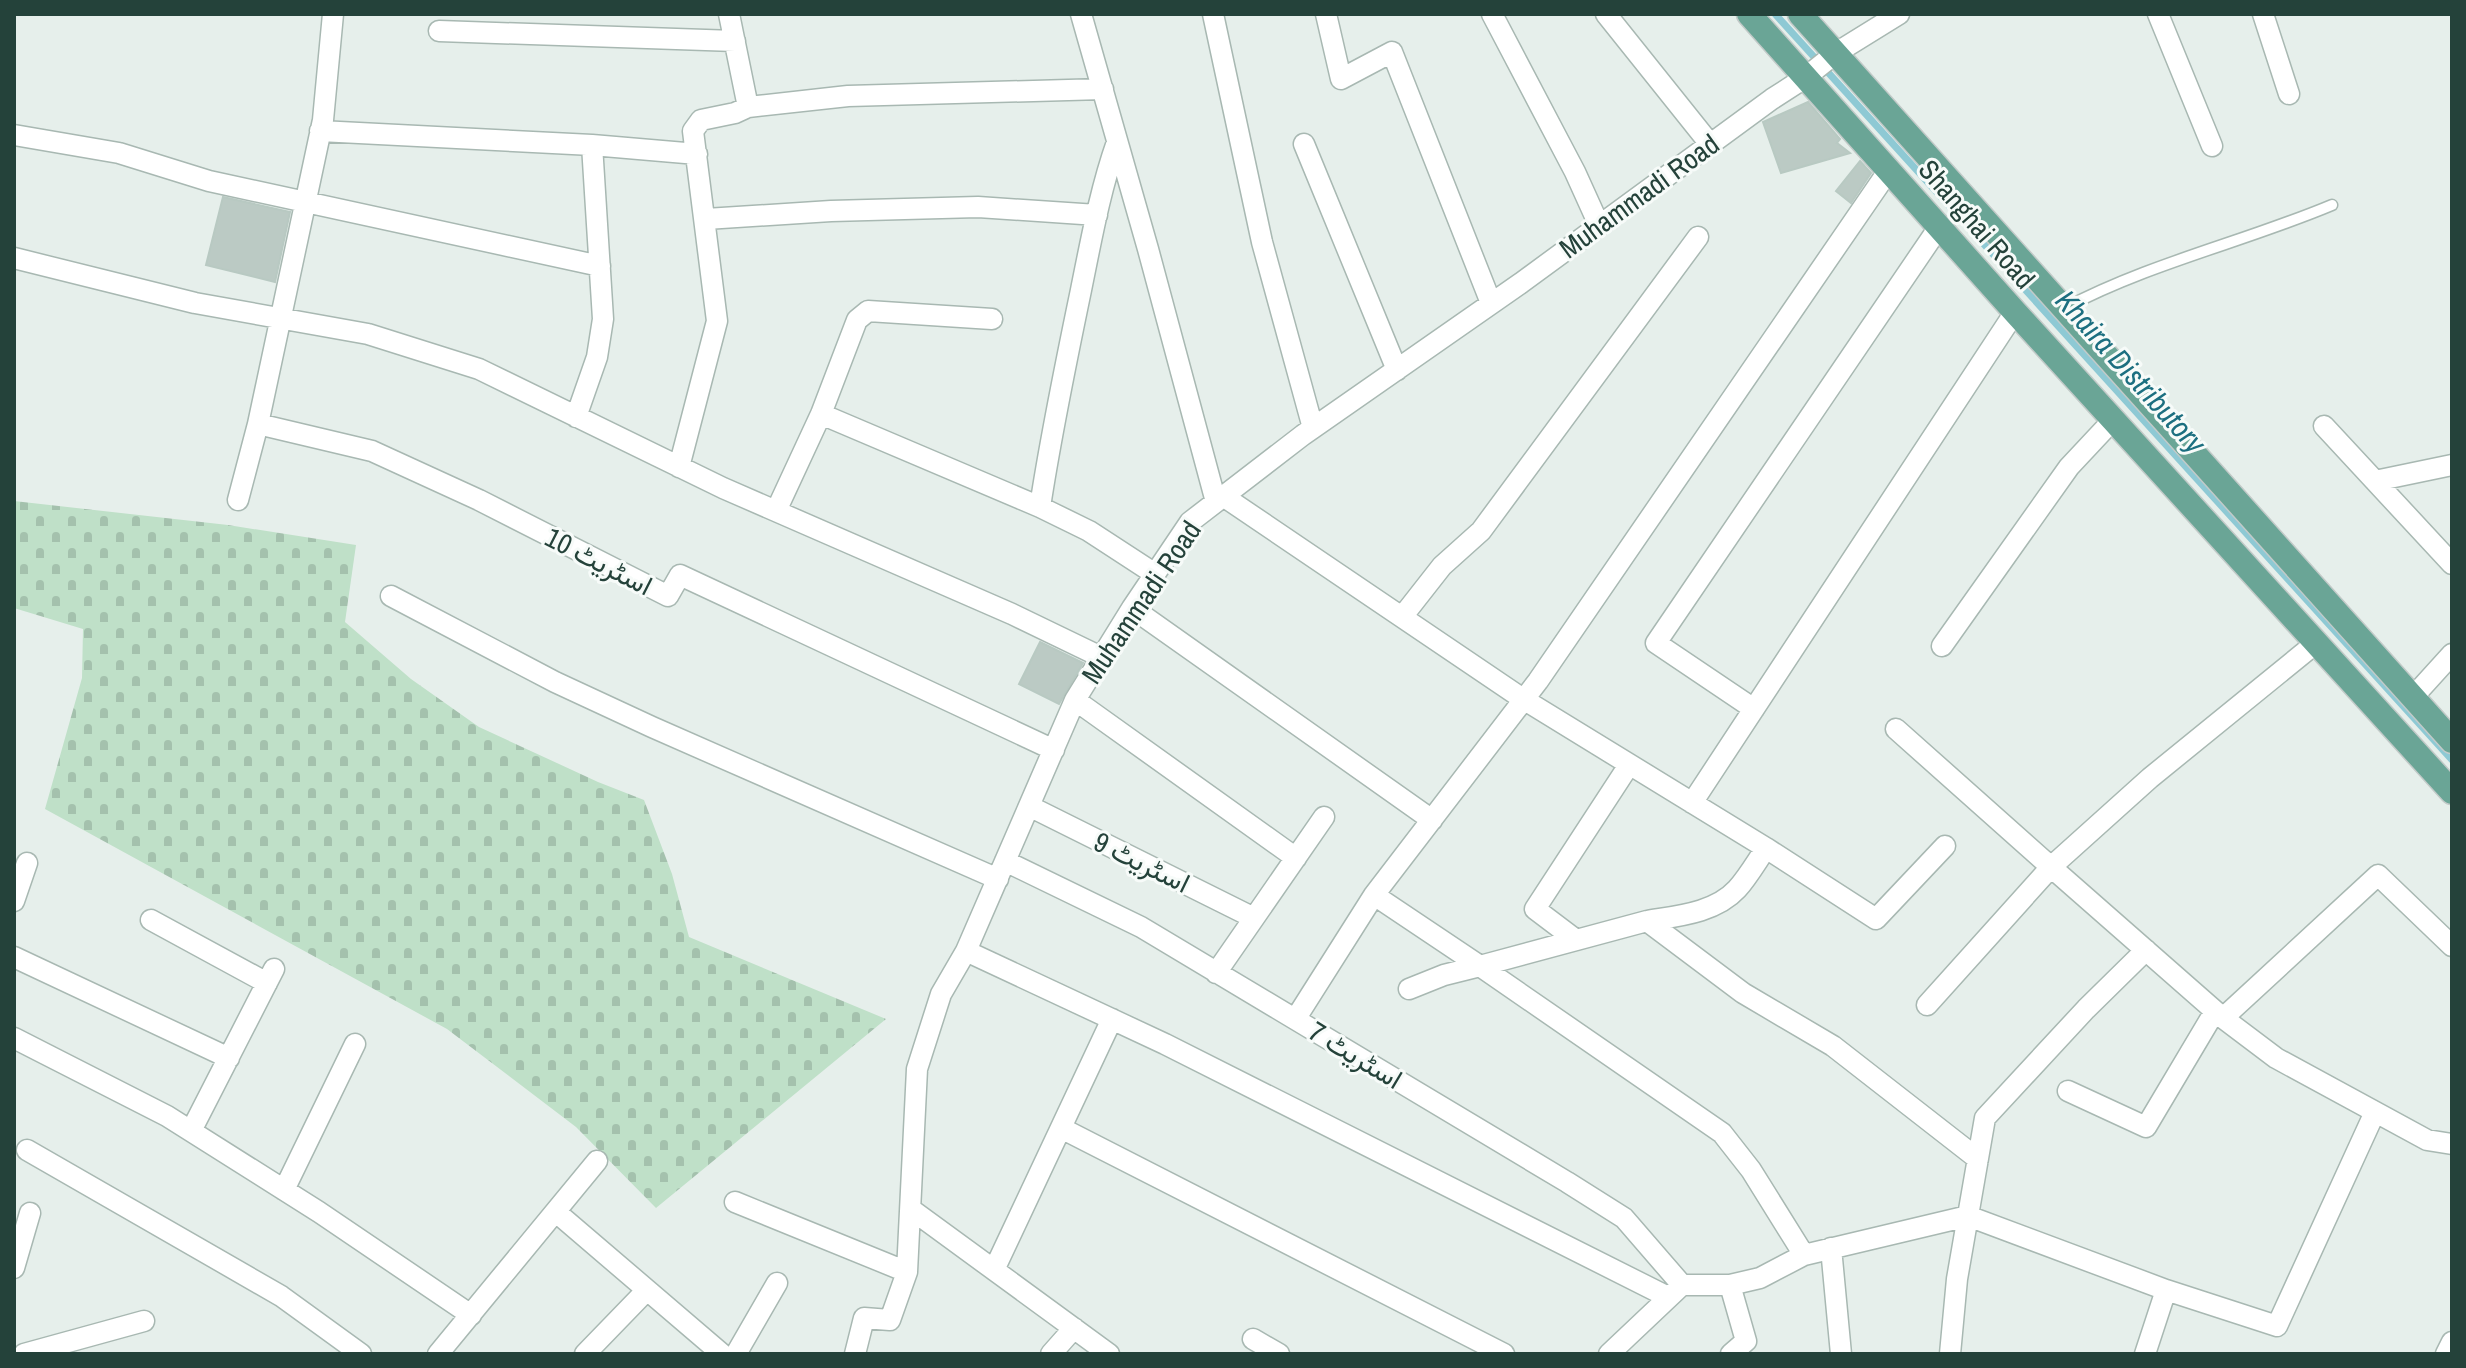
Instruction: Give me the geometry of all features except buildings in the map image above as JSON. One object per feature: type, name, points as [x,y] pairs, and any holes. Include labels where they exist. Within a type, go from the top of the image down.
[{"type":"main road","name":"Shanghai Road","points":[[1749,14],[1820,64],[2063,309],[2452,741]]},
{"type":"main road","name":"Shanghai Road","points":[[1800,14],[1820,64],[1889,170],[2452,792]]},
{"type":"street","points":[[238,500],[258,424],[320,131],[333,14]]},
{"type":"street","points":[[729,14],[748,107]]},
{"type":"street","points":[[1081,14],[1219,499],[1523,699],[1876,919],[1945,846]]},
{"type":"street","points":[[1213,14],[1262,242],[1313,428]]},
{"type":"street","points":[[1326,14],[1341,79],[1392,52],[1491,303]]},
{"type":"street","points":[[1492,14],[1575,172],[1599,225]]},
{"type":"street","points":[[1606,14],[1710,144]]},
{"type":"street","name":"Muhammadi Road","points":[[855,1354],[864,1318],[890,1320],[907,1272],[917,1069],[941,994],[966,951],[1075,700],[1190,522],[1313,428],[1820,64],[1899,14]]},
{"type":"street","points":[[2158,14],[2212,146]]},
{"type":"street","points":[[2263,14],[2289,94]]},
{"type":"street","points":[[439,31],[735,41]]},
{"type":"street","points":[[679,467],[717,321],[693,131],[701,120],[748,107],[848,96],[1103,89]]},
{"type":"street","points":[[320,131],[592,145],[697,154]]},
{"type":"street","points":[[14,135],[119,153],[209,181],[600,266]]},
{"type":"street","points":[[1040,507],[1051,434],[1097,215],[1117,142]]},
{"type":"street","points":[[1304,144],[1397,370]]},
{"type":"street","points":[[576,417],[597,357],[603,319],[592,145]]},
{"type":"street","points":[[1296,1018],[1374,895],[1523,699],[1889,170]]},
{"type":"street","points":[[706,219],[831,211],[978,207],[1097,215]]},
{"type":"street","points":[[1754,709],[1656,643],[1939,227]]},
{"type":"street","points":[[1402,617],[1442,566],[1481,531],[1698,237]]},
{"type":"street","points":[[14,258],[195,303],[368,334],[479,369],[679,467],[1012,614],[1101,657]]},
{"type":"street","points":[[776,511],[821,414],[857,320],[868,311],[992,319]]},
{"type":"street","points":[[1692,803],[2015,312]]},
{"type":"street","points":[[821,414],[1040,507],[1089,531],[1155,574]]},
{"type":"street","points":[[1942,646],[2069,467],[2113,420]]},
{"type":"street","name":"اسٹریٹ 10","points":[[258,424],[372,451],[479,500],[668,596],[680,575],[1054,750]]},
{"type":"street","points":[[2324,426],[2452,564]]},
{"type":"street","points":[[2375,481],[2452,465]]},
{"type":"street","name":"اسٹریٹ 7","points":[[391,596],[555,682],[652,727],[1141,927],[1624,1218],[1675,1291]]},
{"type":"street","points":[[1132,608],[1432,820]]},
{"type":"street","points":[[1927,1005],[2051,867],[2150,778],[2316,643]]},
{"type":"street","points":[[2413,697],[2452,654]]},
{"type":"street","points":[[1075,700],[1296,858]]},
{"type":"street","points":[[1896,729],[2219,1014],[2276,1058],[2427,1140],[2452,1144]]},
{"type":"street","points":[[1576,940],[1535,909],[1629,765]]},
{"type":"street","name":"اسٹریٹ 9","points":[[1029,806],[1254,918]]},
{"type":"street","points":[[1216,973],[1324,817]]},
{"type":"street","points":[[1409,989],[1480,966],[1647,921],[1689,914],[1718,903],[1736,890],[1766,848]]},
{"type":"street","points":[[14,901],[27,863]]},
{"type":"street","points":[[2068,1091],[2146,1127],[2219,1014],[2378,875],[2452,946]]},
{"type":"street","points":[[1374,895],[1722,1133],[1751,1170],[1804,1255]]},
{"type":"street","points":[[151,920],[271,976],[191,1131]]},
{"type":"street","points":[[1647,921],[1743,993],[1833,1046],[1978,1159]]},
{"type":"street","points":[[1950,1354],[1957,1279],[1985,1118],[2086,1009],[2146,950]]},
{"type":"street","points":[[966,951],[1675,1291],[1760,1278],[1804,1255],[1968,1216],[2166,1290],[2277,1326],[2375,1112]]},
{"type":"street","points":[[14,957],[229,1058]]},
{"type":"street","points":[[994,1270],[1112,1019]]},
{"type":"street","points":[[14,1038],[191,1131],[471,1315]]},
{"type":"street","points":[[284,1190],[355,1044]]},
{"type":"street","points":[[1061,1128],[1504,1354]]},
{"type":"street","points":[[27,1150],[281,1296],[361,1354]]},
{"type":"street","points":[[438,1354],[597,1161]]},
{"type":"street","points":[[735,1202],[907,1272]]},
{"type":"street","points":[[912,1210],[1109,1354]]},
{"type":"street","points":[[556,1212],[722,1354]]},
{"type":"street","points":[[14,1268],[30,1213]]},
{"type":"street","points":[[1831,1248],[1841,1354]]},
{"type":"street","points":[[736,1354],[777,1283]]},
{"type":"street","points":[[1730,1285],[1746,1341],[1731,1354]]},
{"type":"street","points":[[2145,1354],[2166,1290]]},
{"type":"street","points":[[585,1354],[646,1291]]},
{"type":"street","points":[[1609,1354],[1675,1291]]},
{"type":"street","points":[[24,1354],[144,1321]]},
{"type":"street","points":[[1051,1354],[1074,1328]]},
{"type":"street","points":[[1253,1339],[1279,1354]]},
{"type":"street","points":[[2446,1354],[2452,1342]]},
{"type":"lane","points":[[2063,309],[2137,274],[2332,205]]},
{"type":"green space","points":[[14,501],[228,525],[356,545],[345,622],[411,679],[479,727],[644,800],[672,874],[689,937],[886,1019],[656,1208],[576,1127],[447,1029],[45,809],[82,678],[83,629],[14,608]]},
{"type":"waterway","name":"Khaira Distributory","points":[[1775,14],[2452,760]]}]
